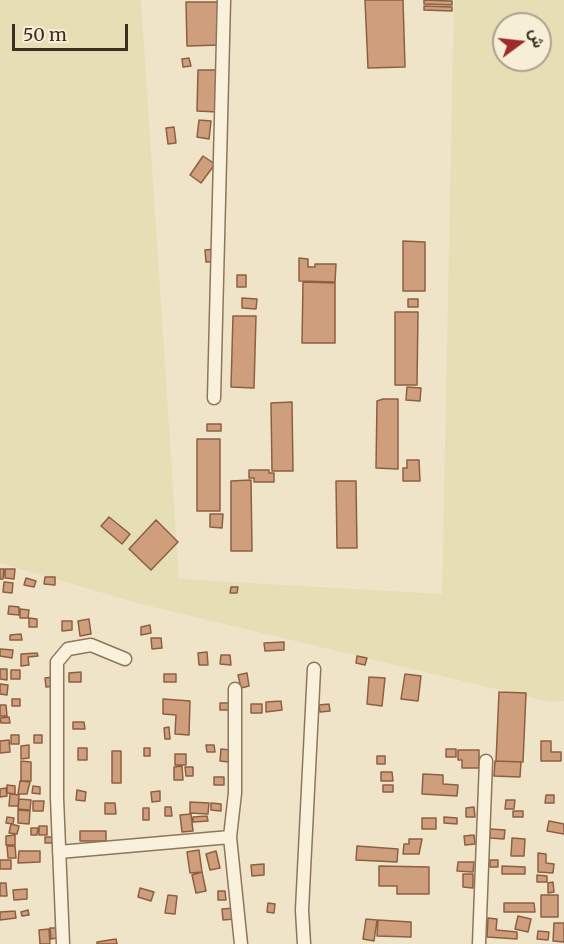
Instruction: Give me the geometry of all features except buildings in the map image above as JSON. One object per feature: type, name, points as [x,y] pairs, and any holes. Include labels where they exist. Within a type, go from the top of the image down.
[{"type":"street","points":[[214,398],[224,0]]},
{"type":"street","points":[[63,944],[59,852],[57,662],[68,649],[91,645],[125,659]]},
{"type":"street","points":[[304,944],[302,910],[314,669]]},
{"type":"street","points":[[235,689],[235,793],[230,837],[242,944]]},
{"type":"street","points":[[479,944],[486,762]]},
{"type":"street","points":[[59,852],[230,837]]},
{"type":"shaded area","points":[[0,0],[141,0],[179,579],[442,594],[454,0],[564,0],[564,701],[550,702],[141,604],[0,563]]}]
